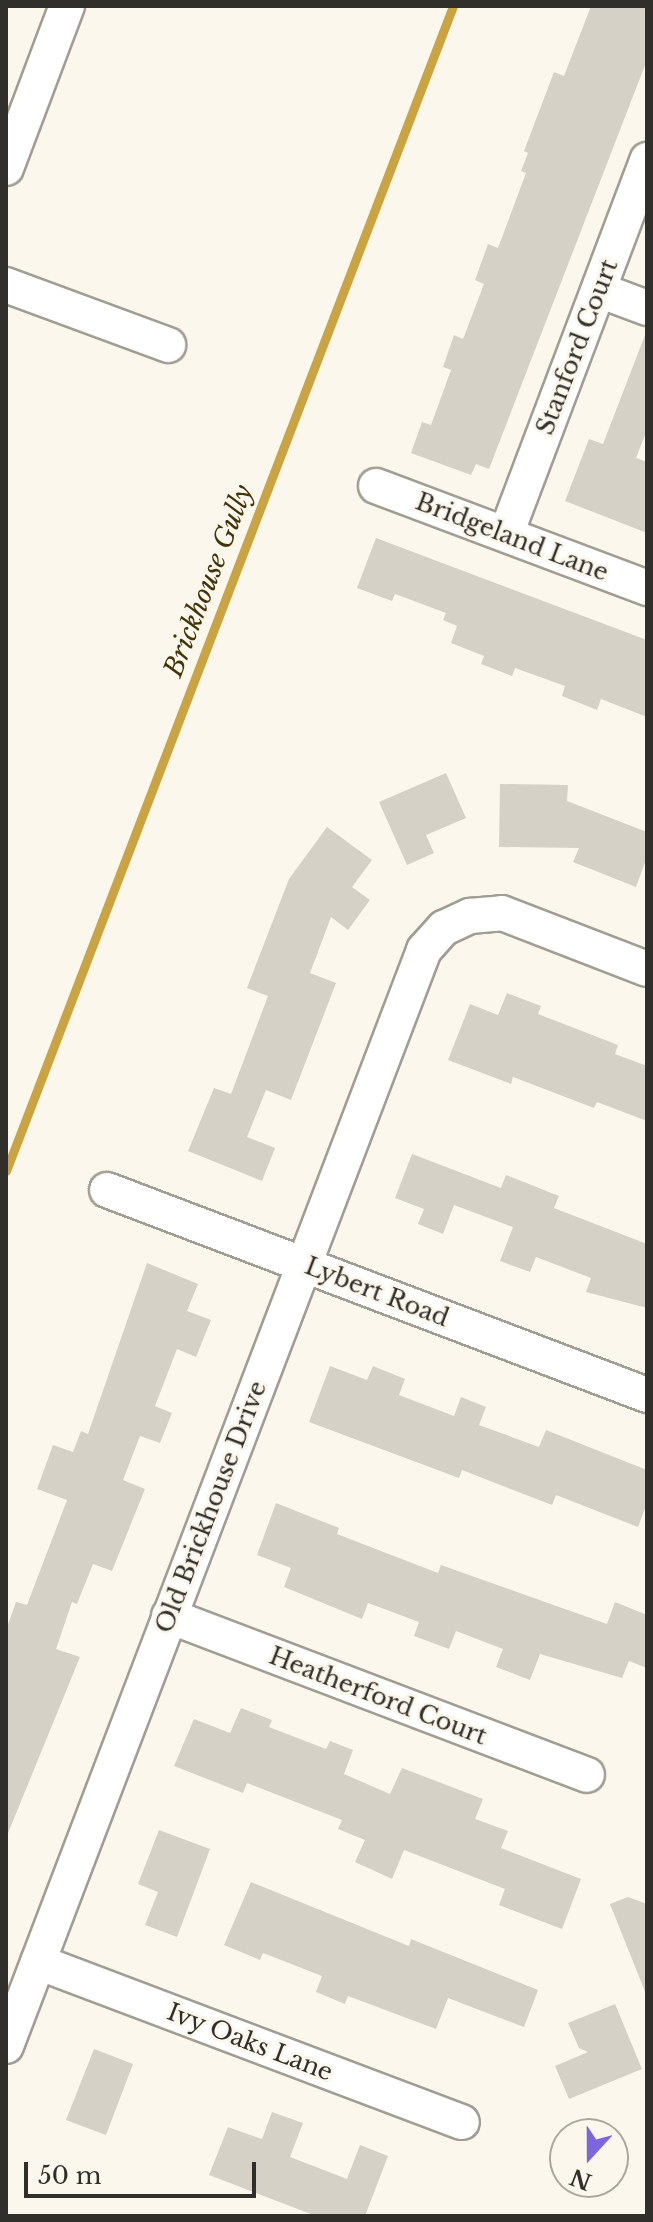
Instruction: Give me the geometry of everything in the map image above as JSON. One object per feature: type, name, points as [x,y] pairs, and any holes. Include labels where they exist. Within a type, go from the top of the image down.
[{"type":"street","points":[[6,168],[67,6]]},
{"type":"street","name":"Stanford Court","points":[[506,534],[647,160]]},
{"type":"street","points":[[6,285],[168,345]]},
{"type":"street","points":[[599,290],[647,308]]},
{"type":"street","name":"Bridgeland Lane","points":[[376,486],[647,588]]},
{"type":"street","name":"Old Brickhouse Drive","points":[[6,2046],[415,968],[444,928],[470,916],[502,913],[647,969]]},
{"type":"street","name":"Lybert Road","points":[[107,1190],[647,1395]]},
{"type":"street","name":"Heatherford Court","points":[[169,1616],[587,1775]]},
{"type":"street","name":"Ivy Oaks Lane","points":[[38,1962],[462,2122]]},
{"type":"building","points":[[591,6],[647,6],[647,60],[489,469],[476,464],[471,475],[411,453],[422,422],[431,425],[451,370],[443,367],[454,335],[463,339],[484,284],[475,280],[488,244],[498,248],[526,173],[521,171],[528,153],[524,151],[554,72],[564,76]]},
{"type":"building","points":[[645,335],[647,430],[636,458],[647,462],[647,533],[565,501],[589,439],[603,444]]},
{"type":"building","points":[[376,538],[647,640],[647,717],[601,699],[597,710],[562,696],[565,686],[515,668],[512,676],[481,664],[484,656],[451,643],[457,626],[443,620],[446,613],[395,594],[392,601],[357,588]]},
{"type":"building","points":[[446,773],[466,818],[426,835],[434,853],[407,865],[379,802]]},
{"type":"building","points":[[500,784],[568,785],[567,801],[647,832],[647,857],[636,887],[573,862],[579,848],[499,847]]},
{"type":"building","points":[[327,827],[372,860],[352,887],[370,900],[348,930],[331,917],[310,973],[336,983],[291,1100],[266,1090],[247,1137],[275,1148],[262,1181],[188,1151],[214,1088],[231,1094],[268,996],[247,988],[289,879]]},
{"type":"building","points":[[507,993],[541,1006],[538,1014],[618,1045],[615,1054],[647,1066],[647,1121],[597,1102],[594,1108],[513,1077],[511,1084],[448,1060],[470,1004],[498,1015]]},
{"type":"building","points":[[412,1154],[501,1188],[506,1175],[559,1196],[554,1208],[647,1244],[647,1308],[586,1292],[591,1278],[536,1257],[530,1272],[500,1261],[513,1227],[454,1205],[443,1234],[418,1224],[424,1209],[395,1198]]},
{"type":"building","points":[[147,1263],[198,1284],[187,1311],[211,1320],[196,1357],[177,1349],[155,1406],[172,1413],[160,1443],[140,1436],[123,1480],[145,1489],[112,1571],[93,1564],[77,1604],[72,1602],[56,1649],[80,1657],[6,1838],[6,1630],[16,1602],[27,1605],[67,1500],[37,1489],[53,1445],[73,1452],[81,1431],[88,1434]]},
{"type":"building","points":[[330,1366],[367,1380],[373,1366],[405,1379],[399,1395],[454,1416],[461,1397],[486,1407],[479,1425],[539,1447],[546,1430],[647,1470],[647,1503],[638,1527],[556,1495],[552,1505],[462,1470],[459,1478],[309,1422]]},
{"type":"building","points":[[276,1503],[339,1528],[337,1534],[438,1573],[441,1565],[607,1624],[615,1602],[647,1615],[647,1668],[629,1661],[622,1678],[540,1654],[530,1680],[496,1667],[503,1649],[456,1631],[449,1649],[414,1636],[419,1622],[368,1603],[362,1619],[284,1587],[291,1568],[257,1555]]},
{"type":"building","points":[[241,1708],[272,1720],[269,1727],[326,1749],[330,1741],[353,1750],[344,1774],[390,1794],[402,1768],[483,1799],[475,1819],[508,1831],[501,1848],[581,1879],[562,1929],[499,1905],[505,1889],[404,1850],[392,1879],[355,1862],[365,1840],[338,1829],[342,1820],[247,1783],[243,1793],[174,1766],[194,1719],[230,1733]]},
{"type":"building","points":[[159,1830],[210,1849],[177,1937],[145,1925],[158,1892],[138,1884]]},
{"type":"building","points":[[251,1882],[409,1946],[411,1939],[538,1990],[524,2027],[448,1998],[436,2029],[348,1996],[345,2004],[316,1992],[322,1976],[263,1953],[260,1960],[224,1945]]},
{"type":"building","points":[[628,1897],[647,1904],[646,1994],[610,1904]]},
{"type":"building","points":[[615,2004],[642,2069],[569,2099],[555,2066],[588,2052],[579,2048],[568,2023]]},
{"type":"building","points":[[94,2049],[133,2064],[106,2135],[66,2120]]},
{"type":"building","points":[[272,2112],[303,2123],[290,2157],[347,2179],[360,2145],[388,2156],[365,2216],[316,2216],[209,2175],[228,2127],[262,2139]]},
{"type":"waterway","name":"Brickhouse Gully","points":[[6,1171],[453,6]]}]
